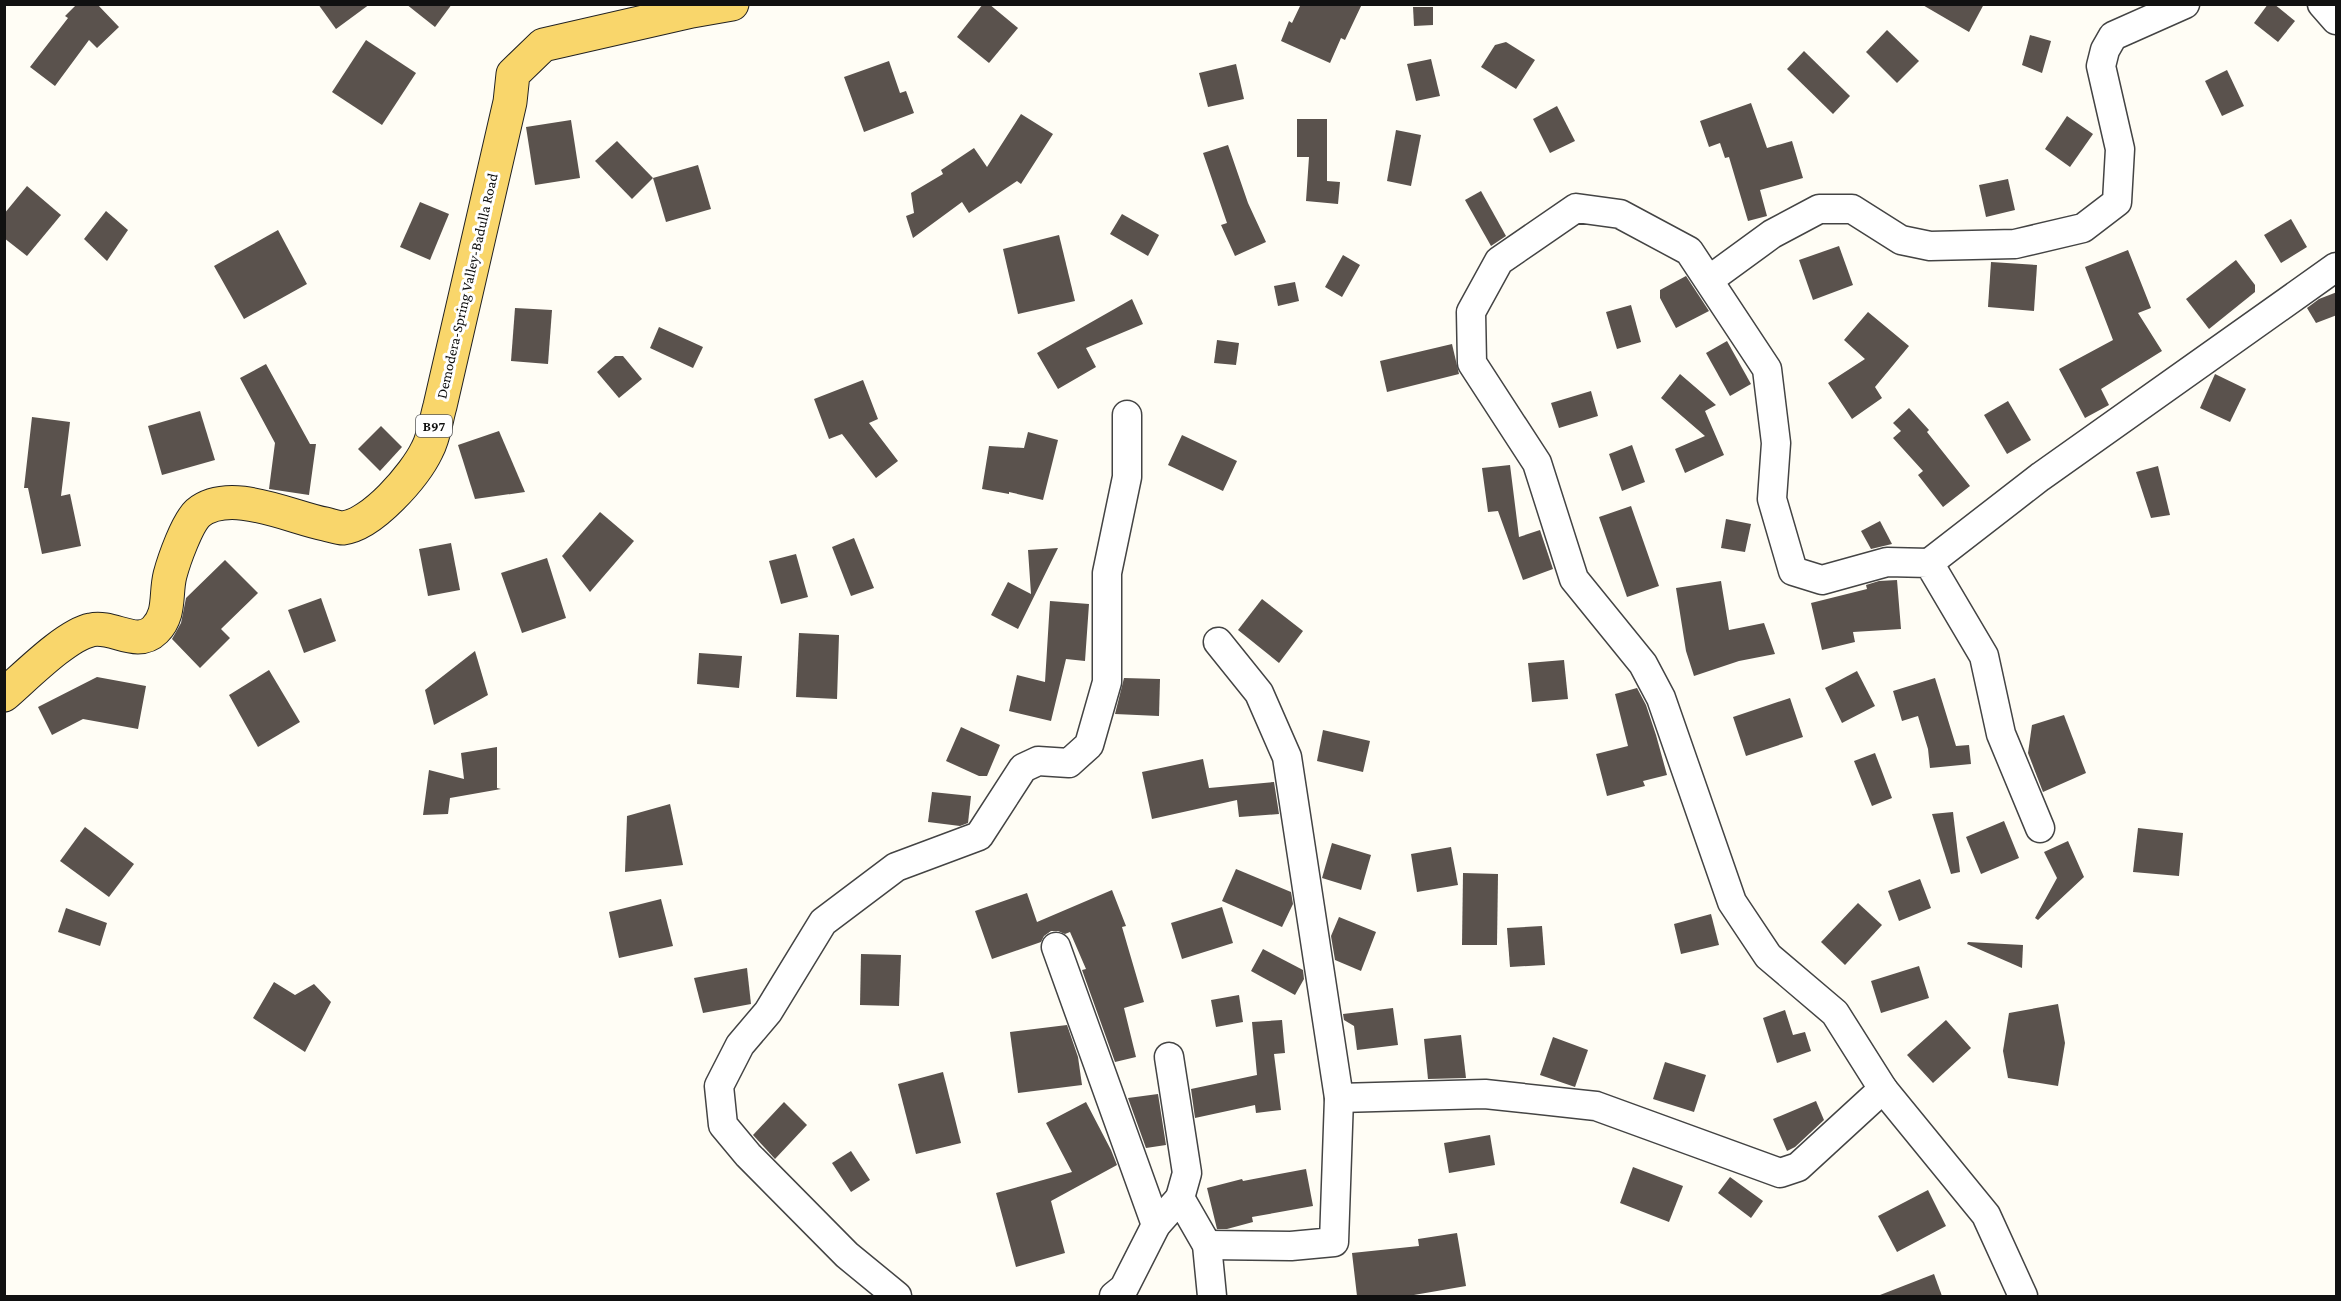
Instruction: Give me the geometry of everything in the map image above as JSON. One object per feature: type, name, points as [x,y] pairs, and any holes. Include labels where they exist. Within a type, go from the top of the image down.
[{"type":"main road","name":"Demodera-Spring Valley-Badulla Road","points":[[4,695],[72,638],[92,629],[110,630],[137,638],[150,635],[166,614],[170,575],[189,527],[198,514],[214,505],[238,502],[343,528],[364,520],[383,505],[410,476],[428,449],[510,102],[513,74],[543,45],[682,13],[732,4]]},
{"type":"street","points":[[1709,280],[1772,234],[1819,209],[1852,209],[1901,240],[1930,246],[2015,244],[2083,228],[2117,202],[2120,149],[2101,66],[2105,50],[2113,36],[2185,4]]},
{"type":"street","points":[[2322,4],[2337,20]]},
{"type":"street","points":[[2023,1296],[1986,1215],[1883,1089],[1835,1013],[1768,956],[1732,902],[1662,698],[1643,664],[1574,579],[1537,463],[1472,363],[1471,312],[1499,261],[1576,208],[1620,214],[1689,251],[1767,369],[1776,443],[1772,499],[1793,571],[1822,580],[1887,562],[1929,563],[2040,477],[2337,267]]},
{"type":"street","points":[[897,1296],[847,1255],[748,1155],[723,1125],[719,1086],[740,1045],[768,1012],[823,922],[896,867],[979,836],[1023,768],[1038,761],[1069,763],[1089,745],[1107,682],[1107,573],[1127,477],[1127,415]]},
{"type":"street","points":[[1929,563],[1984,656],[2001,734],[2040,828]]},
{"type":"street","points":[[1206,1245],[1291,1246],[1334,1242],[1339,1098],[1287,757],[1259,693],[1218,642]]},
{"type":"street","points":[[1056,947],[1156,1225]]},
{"type":"street","points":[[1114,1296],[1124,1288],[1156,1225],[1180,1198],[1187,1173],[1169,1057]]},
{"type":"street","points":[[1339,1098],[1485,1094],[1596,1106],[1780,1173],[1798,1167],[1883,1089]]},
{"type":"street","points":[[1180,1198],[1206,1245],[1212,1296]]},
{"type":"building","points":[[77,4],[97,4],[119,27],[97,48],[89,40],[55,86],[30,67],[68,18],[65,16]]},
{"type":"building","points":[[318,4],[370,4],[336,29]]},
{"type":"building","points":[[406,4],[452,4],[435,27]]},
{"type":"building","points":[[983,4],[989,4],[1018,28],[989,63],[957,37]]},
{"type":"building","points":[[1301,4],[1362,4],[1345,40],[1341,38],[1330,63],[1281,41],[1289,21],[1292,23]]},
{"type":"building","points":[[1921,4],[1984,4],[1969,32]]},
{"type":"building","points":[[2268,4],[2274,4],[2295,21],[2278,42],[2254,23]]},
{"type":"building","points":[[1413,7],[1433,7],[1433,25],[1414,26]]},
{"type":"building","points":[[1887,30],[1919,61],[1897,83],[1866,52]]},
{"type":"building","points":[[2030,35],[2051,41],[2042,73],[2022,65]]},
{"type":"building","points":[[366,40],[416,73],[382,125],[332,92]]},
{"type":"building","points":[[1506,42],[1535,60],[1516,89],[1481,67],[1495,45]]},
{"type":"building","points":[[1804,51],[1850,96],[1833,114],[1787,69]]},
{"type":"building","points":[[1431,59],[1440,96],[1416,101],[1407,64]]},
{"type":"building","points":[[889,61],[900,93],[906,91],[914,113],[864,132],[844,77]]},
{"type":"building","points":[[1236,64],[1244,99],[1208,107],[1199,73]]},
{"type":"building","points":[[2227,70],[2244,106],[2222,116],[2205,81]]},
{"type":"building","points":[[1751,103],[1767,148],[1792,141],[1803,178],[1760,190],[1767,216],[1748,221],[1729,157],[1725,158],[1720,143],[1709,147],[1700,121]]},
{"type":"building","points":[[1557,106],[1575,141],[1550,153],[1533,119]]},
{"type":"building","points":[[1021,114],[1053,134],[1021,184],[1017,181],[969,213],[962,202],[913,238],[906,216],[914,213],[911,193],[943,174],[941,170],[974,148],[987,167]]},
{"type":"building","points":[[2067,116],[2093,134],[2070,167],[2045,149]]},
{"type":"building","points":[[1297,119],[1327,119],[1327,181],[1340,182],[1338,204],[1306,201],[1309,157],[1297,157]]},
{"type":"building","points":[[571,120],[580,178],[535,185],[526,127]]},
{"type":"building","points":[[1396,130],[1421,135],[1411,186],[1387,181]]},
{"type":"building","points":[[617,141],[653,178],[632,199],[595,161]]},
{"type":"building","points":[[1228,145],[1248,203],[1266,242],[1235,256],[1221,225],[1227,223],[1203,153]]},
{"type":"building","points":[[698,165],[711,209],[666,222],[653,178]]},
{"type":"building","points":[[2008,179],[2015,210],[1986,217],[1979,185]]},
{"type":"building","points":[[27,186],[61,215],[27,256],[4,238],[4,214]]},
{"type":"building","points":[[1481,191],[1506,236],[1491,246],[1465,200]]},
{"type":"building","points":[[420,202],[449,214],[430,260],[400,247]]},
{"type":"building","points":[[106,211],[128,230],[107,261],[84,239]]},
{"type":"building","points":[[1122,214],[1159,235],[1148,256],[1110,234]]},
{"type":"building","points":[[2291,219],[2307,247],[2281,263],[2264,235]]},
{"type":"building","points":[[278,230],[307,284],[244,319],[214,266]]},
{"type":"building","points":[[1059,235],[1075,301],[1018,314],[1003,249]]},
{"type":"building","points":[[1839,246],[1853,285],[1813,300],[1799,260]]},
{"type":"building","points":[[2128,250],[2151,308],[2138,313],[2162,351],[2101,389],[2109,405],[2085,418],[2059,369],[2113,340],[2085,267]]},
{"type":"building","points":[[1343,255],[1360,265],[1342,297],[1325,287]]},
{"type":"building","points":[[2236,260],[2255,285],[2255,292],[2209,329],[2186,299]]},
{"type":"building","points":[[1991,262],[2037,265],[2034,311],[1988,307]]},
{"type":"building","points":[[1686,276],[1709,311],[1676,328],[1660,298],[1660,290]]},
{"type":"building","points":[[1295,282],[1299,301],[1278,306],[1274,286]]},
{"type":"building","points":[[2337,292],[2337,315],[2316,323],[2307,308],[2319,299]]},
{"type":"building","points":[[1132,299],[1143,324],[1086,348],[1096,367],[1058,389],[1037,353]]},
{"type":"building","points":[[1631,305],[1641,342],[1617,349],[1606,312]]},
{"type":"building","points":[[515,308],[552,310],[548,364],[511,361]]},
{"type":"building","points":[[1868,312],[1909,346],[1875,387],[1882,398],[1852,419],[1828,383],[1865,359],[1844,340]]},
{"type":"building","points":[[659,327],[703,347],[693,368],[650,348]]},
{"type":"building","points":[[1217,340],[1239,343],[1236,365],[1214,363]]},
{"type":"building","points":[[1727,341],[1751,384],[1730,396],[1706,353]]},
{"type":"building","points":[[1452,344],[1459,374],[1387,392],[1380,361]]},
{"type":"building","points":[[615,356],[623,356],[642,379],[619,398],[597,372]]},
{"type":"building","points":[[266,364],[310,444],[316,444],[309,495],[269,489],[275,443],[240,378]]},
{"type":"building","points":[[1680,374],[1716,405],[1705,411],[1724,455],[1685,473],[1675,449],[1705,436],[1661,398]]},
{"type":"building","points":[[2215,374],[2246,389],[2230,422],[2200,408]]},
{"type":"building","points":[[863,380],[878,419],[869,423],[898,461],[876,478],[842,434],[829,439],[814,399]]},
{"type":"building","points":[[1591,391],[1598,416],[1559,428],[1551,403]]},
{"type":"building","points":[[2008,401],[2031,440],[2007,454],[1984,415]]},
{"type":"building","points":[[1909,408],[1929,430],[1927,432],[1970,486],[1943,507],[1918,475],[1923,471],[1893,438],[1901,431],[1893,423]]},
{"type":"building","points":[[200,411],[215,460],[162,475],[148,426]]},
{"type":"building","points":[[32,417],[70,422],[61,496],[70,494],[81,546],[42,554],[28,488],[24,488]]},
{"type":"building","points":[[381,426],[402,447],[380,471],[358,449]]},
{"type":"building","points":[[499,431],[525,492],[475,499],[458,445]]},
{"type":"building","points":[[1028,432],[1058,440],[1043,500],[1009,492],[1009,494],[982,489],[989,446],[1024,448]]},
{"type":"building","points":[[1182,435],[1237,461],[1223,491],[1168,465]]},
{"type":"building","points":[[1632,445],[1645,482],[1622,491],[1609,454]]},
{"type":"building","points":[[1510,465],[1519,537],[1540,530],[1553,569],[1523,580],[1498,511],[1488,512],[1482,468]]},
{"type":"building","points":[[2158,466],[2170,515],[2151,518],[2136,472]]},
{"type":"building","points":[[1631,506],[1659,586],[1627,597],[1599,517]]},
{"type":"building","points":[[600,512],[634,541],[590,592],[562,556]]},
{"type":"building","points":[[1726,519],[1751,524],[1745,552],[1721,548]]},
{"type":"building","points":[[1880,521],[1892,544],[1871,549],[1861,531]]},
{"type":"building","points":[[854,538],[874,588],[851,596],[832,547]]},
{"type":"building","points":[[451,543],[460,590],[428,596],[419,549]]},
{"type":"building","points":[[1058,548],[1018,629],[991,615],[1008,582],[1031,594],[1028,550]]},
{"type":"building","points":[[796,554],[808,597],[781,604],[769,561]]},
{"type":"building","points":[[547,558],[566,618],[522,633],[501,573]]},
{"type":"building","points":[[225,560],[258,593],[221,629],[230,638],[200,668],[172,639],[181,623],[186,598]]},
{"type":"building","points":[[1897,580],[1901,629],[1853,632],[1855,642],[1822,650],[1811,603],[1867,589],[1866,585],[1879,581]]},
{"type":"building","points":[[1721,581],[1729,630],[1764,623],[1775,654],[1739,661],[1694,676],[1686,651],[1676,588]]},
{"type":"building","points":[[321,598],[336,641],[304,653],[288,610]]},
{"type":"building","points":[[1262,599],[1303,631],[1279,663],[1238,630]]},
{"type":"building","points":[[1050,601],[1089,604],[1085,661],[1066,659],[1051,721],[1009,711],[1017,675],[1045,682]]},
{"type":"building","points":[[799,633],[839,635],[837,699],[796,697]]},
{"type":"building","points":[[475,651],[488,695],[434,725],[425,690]]},
{"type":"building","points":[[699,653],[742,656],[739,688],[697,684]]},
{"type":"building","points":[[1564,660],[1568,699],[1532,702],[1528,663]]},
{"type":"building","points":[[269,670],[300,722],[258,747],[229,695]]},
{"type":"building","points":[[1857,671],[1875,706],[1842,723],[1825,688]]},
{"type":"building","points":[[97,677],[146,686],[138,729],[83,719],[52,735],[38,707]]},
{"type":"building","points":[[1124,678],[1160,679],[1159,716],[1115,714]]},
{"type":"building","points":[[1935,678],[1956,746],[1969,745],[1971,764],[1930,768],[1928,749],[1918,716],[1902,721],[1893,691]]},
{"type":"building","points":[[1637,688],[1646,705],[1667,775],[1643,781],[1645,786],[1607,796],[1596,754],[1628,746],[1615,694]]},
{"type":"building","points":[[1790,698],[1803,737],[1746,756],[1733,717]]},
{"type":"building","points":[[2064,715],[2086,773],[2043,792],[2028,753],[2032,725]]},
{"type":"building","points":[[961,727],[1000,745],[987,776],[979,776],[946,761]]},
{"type":"building","points":[[1323,730],[1370,741],[1363,772],[1317,761]]},
{"type":"building","points":[[497,747],[497,788],[501,789],[450,798],[448,814],[423,815],[429,770],[464,779],[461,753]]},
{"type":"building","points":[[1875,753],[1892,798],[1872,806],[1854,761]]},
{"type":"building","points":[[1203,759],[1209,788],[1274,782],[1279,814],[1239,817],[1237,800],[1152,819],[1142,772]]},
{"type":"building","points":[[932,792],[971,796],[968,823],[960,826],[928,822]]},
{"type":"building","points":[[670,804],[683,865],[625,872],[627,816]]},
{"type":"building","points":[[1953,812],[1960,872],[1951,874],[1932,814]]},
{"type":"building","points":[[2004,821],[2019,858],[1981,874],[1966,837]]},
{"type":"building","points":[[85,827],[134,864],[109,897],[60,861]]},
{"type":"building","points":[[2138,828],[2183,833],[2179,876],[2133,872]]},
{"type":"building","points":[[2068,841],[2084,877],[2038,920],[2035,918],[2057,878],[2044,852]]},
{"type":"building","points":[[1332,843],[1371,855],[1361,890],[1322,878]]},
{"type":"building","points":[[1451,847],[1458,885],[1417,892],[1411,854]]},
{"type":"building","points":[[1236,869],[1291,892],[1293,904],[1282,927],[1222,901]]},
{"type":"building","points":[[1463,873],[1498,874],[1497,945],[1462,945]]},
{"type":"building","points":[[1920,879],[1931,908],[1899,921],[1888,891]]},
{"type":"building","points":[[1112,890],[1126,926],[1122,927],[1144,1002],[1124,1008],[1136,1057],[1115,1062],[1082,970],[1086,969],[1070,932],[1065,934],[1051,931],[1044,936],[1041,942],[992,959],[975,911],[1027,893],[1037,922]]},
{"type":"building","points":[[661,899],[673,946],[619,958],[609,912]]},
{"type":"building","points":[[1858,903],[1882,925],[1845,965],[1821,942]]},
{"type":"building","points":[[1222,907],[1233,943],[1182,959],[1171,923]]},
{"type":"building","points":[[66,908],[107,923],[100,946],[58,932]]},
{"type":"building","points":[[1711,914],[1719,945],[1681,954],[1674,924]]},
{"type":"building","points":[[1339,917],[1376,932],[1361,971],[1335,960],[1331,936]]},
{"type":"building","points":[[1542,926],[1545,965],[1510,967],[1507,928]]},
{"type":"building","points":[[1968,942],[2023,945],[2022,968],[1967,944]]},
{"type":"building","points":[[1263,949],[1303,970],[1304,979],[1295,995],[1251,971]]},
{"type":"building","points":[[861,954],[901,955],[899,1006],[860,1005]]},
{"type":"building","points":[[1919,966],[1929,998],[1881,1013],[1871,981]]},
{"type":"building","points":[[747,968],[751,1004],[703,1013],[694,978]]},
{"type":"building","points":[[274,982],[295,995],[314,984],[331,1002],[305,1052],[253,1018]]},
{"type":"building","points":[[1239,995],[1243,1022],[1216,1027],[1211,1000]]},
{"type":"building","points":[[2058,1004],[2065,1043],[2058,1086],[2008,1078],[2003,1051],[2009,1013]]},
{"type":"building","points":[[1393,1008],[1398,1045],[1357,1050],[1354,1026],[1344,1020],[1343,1014]]},
{"type":"building","points":[[1785,1010],[1793,1035],[1805,1032],[1811,1051],[1777,1063],[1763,1018]]},
{"type":"building","points":[[1282,1020],[1285,1053],[1274,1054],[1281,1110],[1256,1113],[1255,1105],[1195,1118],[1191,1089],[1257,1075],[1252,1022]]},
{"type":"building","points":[[1946,1020],[1971,1048],[1933,1083],[1907,1055]]},
{"type":"building","points":[[1067,1025],[1078,1057],[1082,1085],[1018,1093],[1010,1032]]},
{"type":"building","points":[[1461,1035],[1466,1078],[1428,1079],[1424,1039]]},
{"type":"building","points":[[1553,1037],[1588,1050],[1575,1087],[1540,1075]]},
{"type":"building","points":[[1665,1062],[1706,1075],[1694,1112],[1653,1099]]},
{"type":"building","points":[[943,1072],[961,1143],[916,1154],[898,1084]]},
{"type":"building","points":[[1158,1094],[1166,1145],[1146,1148],[1128,1098]]},
{"type":"building","points":[[1816,1101],[1824,1120],[1795,1147],[1787,1151],[1773,1119]]},
{"type":"building","points":[[784,1102],[807,1125],[775,1159],[753,1135]]},
{"type":"building","points":[[1086,1102],[1117,1165],[1051,1201],[1065,1253],[1016,1267],[996,1193],[1072,1172],[1046,1123]]},
{"type":"building","points":[[1490,1135],[1495,1165],[1449,1173],[1444,1143]]},
{"type":"building","points":[[851,1151],[870,1180],[851,1192],[832,1163]]},
{"type":"building","points":[[1633,1167],[1683,1186],[1669,1222],[1620,1203]]},
{"type":"building","points":[[1306,1169],[1313,1206],[1252,1217],[1253,1222],[1227,1229],[1217,1229],[1207,1188],[1242,1179],[1243,1181]]},
{"type":"building","points":[[1730,1177],[1763,1201],[1751,1218],[1718,1193]]},
{"type":"building","points":[[1928,1190],[1946,1226],[1897,1252],[1878,1216]]},
{"type":"building","points":[[1457,1233],[1466,1286],[1408,1296],[1357,1296],[1352,1253],[1419,1246],[1418,1239]]},
{"type":"building","points":[[1934,1274],[1942,1296],[1880,1296],[1880,1295]]}]
